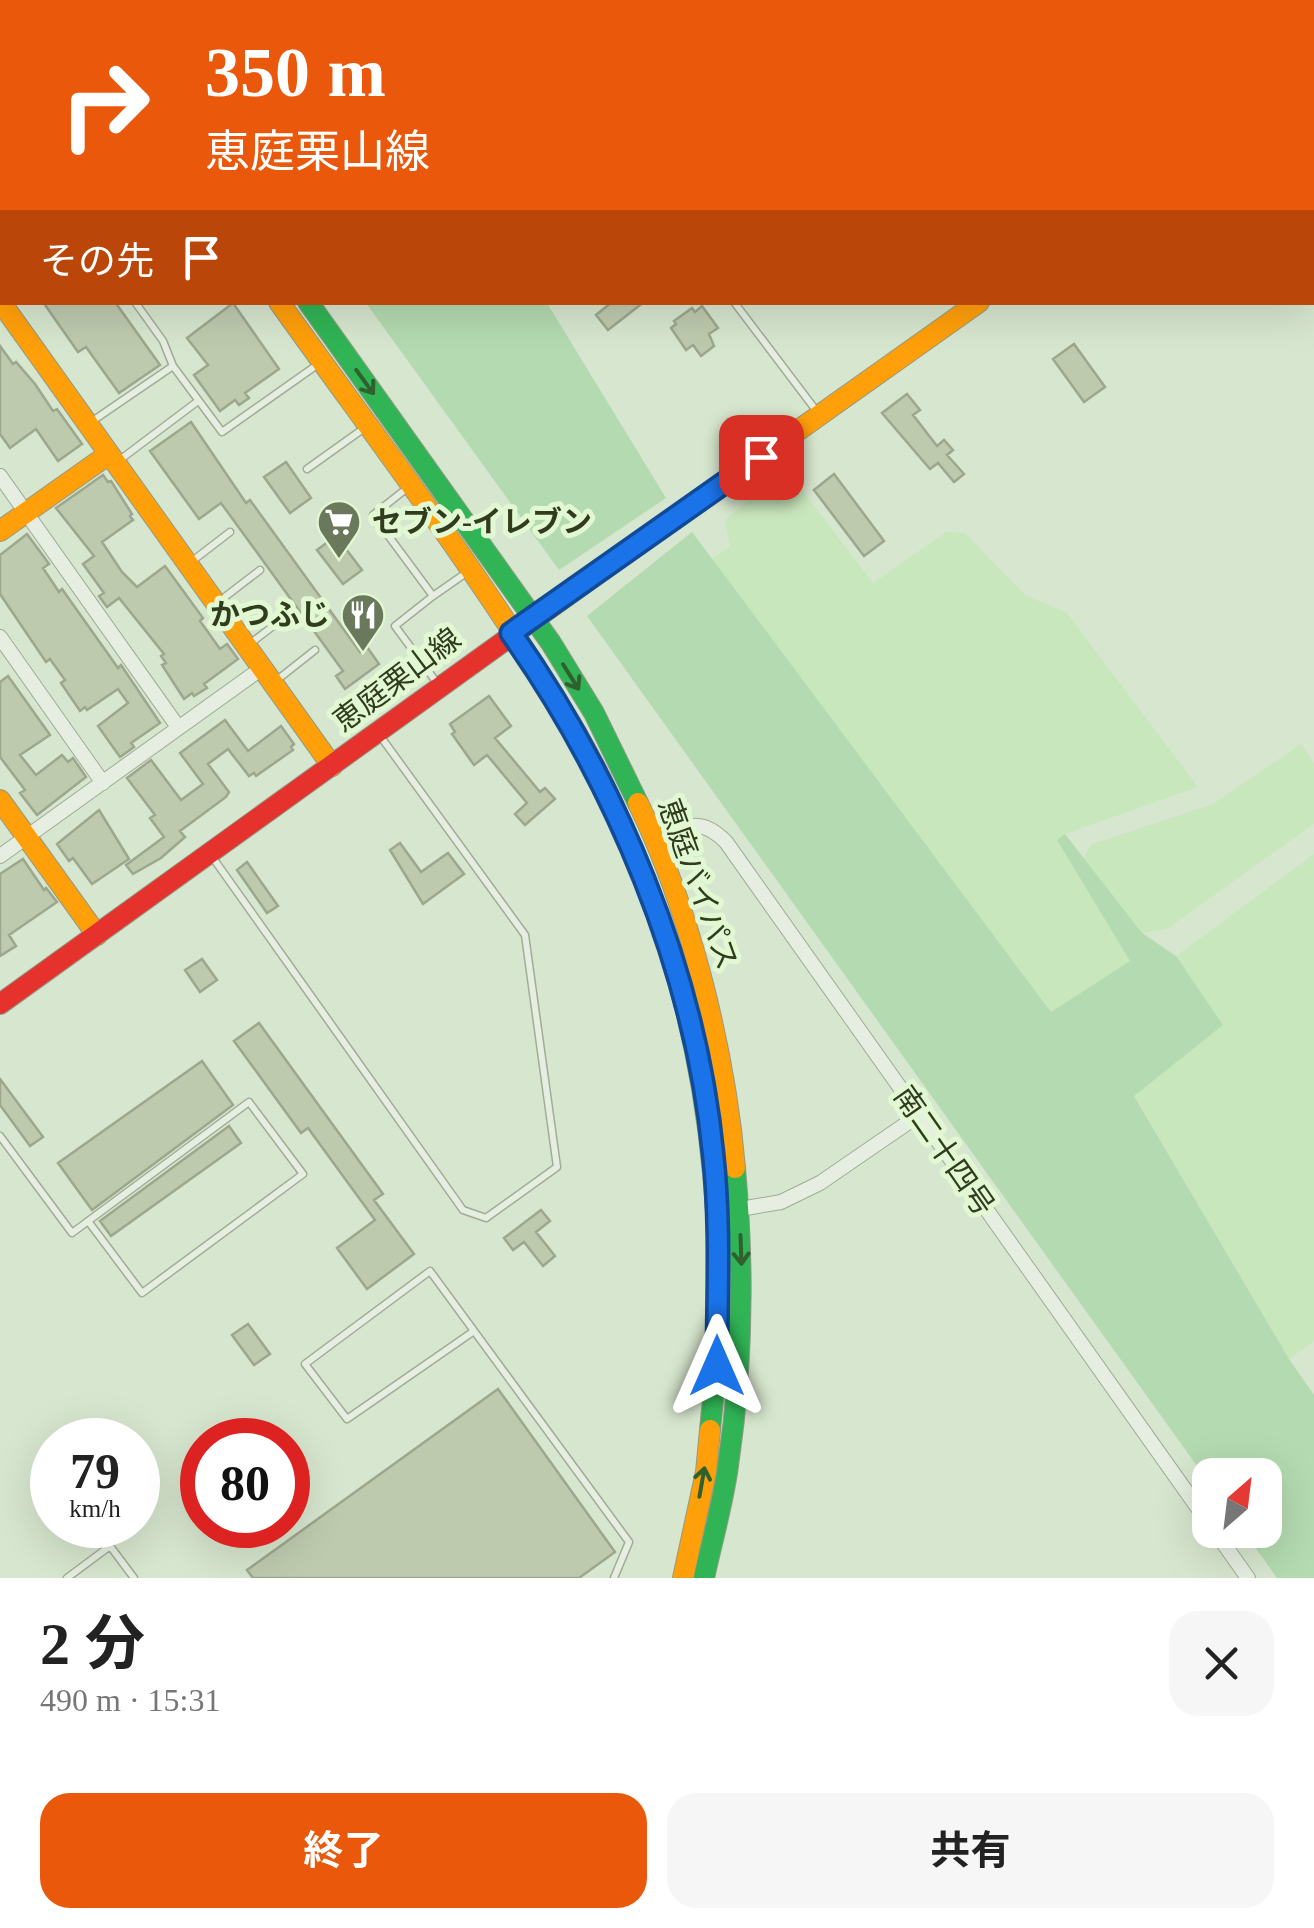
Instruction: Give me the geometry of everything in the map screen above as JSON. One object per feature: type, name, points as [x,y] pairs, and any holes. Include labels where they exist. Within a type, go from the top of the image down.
[{"type":"main road","points":[[3,305],[332,766]]},
{"type":"main road","name":"恵庭バイパス","points":[[281,305],[411,486],[572,726],[649,892],[690,1024],[713,1151],[717,1214],[717,1366],[709,1441],[683,1578]]},
{"type":"main road","name":"恵庭バイパス","points":[[310,305],[534,618],[593,712],[654,838],[698,964],[726,1088],[740,1209],[740,1370],[719,1524],[704,1578]]},
{"type":"main road","name":"恵庭栗山線","points":[[0,1004],[511,633],[975,305]]},
{"type":"main road","points":[[0,531],[112,458]]},
{"type":"main road","points":[[0,800],[97,935]]},
{"type":"street","points":[[0,476],[178,727]]},
{"type":"street","points":[[0,638],[102,783]]},
{"type":"street","points":[[0,856],[178,727],[267,676]]},
{"type":"street","name":"南二十四号","points":[[654,838],[694,824],[708,827],[726,842],[1192,1500]]},
{"type":"street","points":[[740,1209],[781,1202],[820,1183],[919,1115]]},
{"type":"street","name":"南二十四号","points":[[1226,1548],[1248,1578]]},
{"type":"lane","points":[[736,305],[820,416]]},
{"type":"lane","points":[[138,306],[163,341],[172,366],[222,432],[321,362]]},
{"type":"lane","points":[[88,425],[172,366]]},
{"type":"lane","points":[[112,458],[198,402]]},
{"type":"lane","points":[[306,469],[368,426]]},
{"type":"lane","points":[[411,486],[373,515],[432,596]]},
{"type":"lane","points":[[188,565],[230,532]]},
{"type":"lane","points":[[216,604],[260,570]]},
{"type":"lane","points":[[440,686],[395,626],[469,571]]},
{"type":"lane","points":[[246,646],[290,613]]},
{"type":"lane","points":[[267,676],[315,650]]},
{"type":"lane","points":[[210,854],[464,1210],[486,1218],[557,1167],[526,935],[378,732]]},
{"type":"lane","points":[[0,1136],[72,1233],[88,1221],[249,1102],[303,1174],[142,1294],[88,1221]]},
{"type":"lane","points":[[474,1331],[348,1419],[306,1364],[430,1271],[629,1542],[614,1578]]},
{"type":"lane","points":[[66,1578],[110,1546],[134,1578]]},
{"type":"green space","points":[[367,305],[548,305],[666,498],[559,570]]},
{"type":"green space","points":[[786,469],[873,583],[946,532],[965,533],[1025,595],[1067,613],[1198,787],[1057,840],[1130,961],[1051,1012],[711,559],[730,547],[725,520]]},
{"type":"green space","points":[[692,532],[1051,1012],[1130,961],[1057,840],[1065,834],[1142,933],[1176,956],[1223,1025],[1134,1096],[1314,1395],[1314,1578],[1277,1578],[1256,1548],[1282,1548],[1282,1458],[1192,1459],[587,616]]},
{"type":"green space","points":[[1301,744],[1314,763],[1314,824],[1167,929],[1142,933],[1084,859],[1090,845],[1213,804]]},
{"type":"green space","points":[[1314,854],[1314,1341],[1289,1359],[1134,1095],[1222,1025],[1176,956]]},
{"type":"building","points":[[45,305],[117,305],[160,365],[119,393],[86,347],[78,352]]},
{"type":"building","points":[[234,305],[279,369],[245,393],[249,398],[239,405],[235,400],[220,411],[194,375],[208,365],[187,338]]},
{"type":"building","points":[[608,305],[640,305],[608,330],[596,315]]},
{"type":"building","points":[[702,306],[718,328],[709,334],[714,346],[701,356],[693,345],[686,350],[671,328],[692,308],[695,312]]},
{"type":"building","points":[[1074,344],[1105,387],[1084,402],[1053,359]]},
{"type":"building","points":[[0,346],[35,384],[53,411],[57,409],[82,444],[58,461],[36,429],[10,448],[0,434]]},
{"type":"building","points":[[907,394],[920,410],[913,415],[937,446],[944,440],[953,450],[947,455],[964,474],[954,482],[938,463],[930,469],[882,413]]},
{"type":"building","points":[[191,422],[246,503],[250,500],[360,652],[367,647],[379,664],[345,689],[336,676],[343,671],[221,503],[199,519],[150,451]]},
{"type":"building","points":[[286,462],[311,498],[290,513],[264,477]]},
{"type":"building","points":[[834,474],[884,541],[864,556],[814,490]]},
{"type":"building","points":[[103,475],[132,514],[133,520],[102,542],[122,572],[137,587],[165,566],[220,649],[227,644],[238,659],[194,696],[192,693],[184,699],[162,665],[166,663],[161,656],[164,654],[119,598],[107,607],[99,596],[104,593],[83,564],[94,556],[56,508]]},
{"type":"building","points":[[27,534],[49,564],[43,568],[59,592],[62,589],[118,668],[121,665],[160,723],[131,743],[134,747],[120,757],[98,726],[128,703],[118,689],[80,711],[61,683],[65,680],[50,659],[46,662],[0,594],[0,555]]},
{"type":"building","name":"セブン-イレブン","points":[[336,536],[362,570],[343,584],[317,550]]},
{"type":"building","points":[[8,676],[50,735],[20,755],[36,775],[62,755],[68,762],[73,758],[86,777],[37,815],[20,793],[25,790],[0,757],[0,682]]},
{"type":"building","points":[[489,696],[511,726],[495,738],[540,792],[545,788],[555,799],[525,825],[515,814],[527,803],[487,755],[474,765],[452,734],[455,732],[450,724]]},
{"type":"building","points":[[225,720],[248,751],[281,726],[294,744],[293,750],[256,776],[249,776],[228,749],[208,764],[229,792],[226,797],[180,831],[185,837],[161,858],[133,874],[126,865],[164,837],[150,818],[155,815],[127,778],[151,760],[181,800],[203,784],[180,753]]},
{"type":"building","points":[[99,810],[129,859],[92,884],[57,844]]},
{"type":"building","points":[[400,843],[421,872],[448,853],[464,874],[423,904],[390,850]]},
{"type":"building","points":[[23,859],[57,902],[9,935],[16,946],[0,956],[0,874]]},
{"type":"building","points":[[247,862],[278,906],[267,913],[237,870]]},
{"type":"building","points":[[202,959],[217,980],[200,992],[185,970]]},
{"type":"building","points":[[259,1023],[383,1194],[374,1200],[414,1254],[367,1289],[337,1248],[375,1220],[308,1128],[301,1133],[234,1041]]},
{"type":"building","points":[[202,1061],[233,1105],[92,1210],[58,1163]]},
{"type":"building","points":[[0,1079],[43,1137],[30,1146],[0,1105]]},
{"type":"building","points":[[229,1126],[241,1143],[111,1236],[100,1221]]},
{"type":"building","points":[[541,1210],[550,1221],[536,1232],[555,1256],[543,1266],[524,1242],[513,1250],[504,1238]]},
{"type":"building","points":[[248,1324],[270,1354],[254,1365],[232,1335]]},
{"type":"building","points":[[498,1389],[615,1552],[579,1578],[253,1578],[247,1570],[278,1548],[310,1548],[310,1525]]},
{"type":"traffic: fast","points":[[310,305],[551,643],[594,713],[638,803]]},
{"type":"traffic: fast","points":[[626,835],[678,982],[705,1108],[717,1237],[716,1366],[710,1430]]},
{"type":"traffic: fast","points":[[704,1578],[726,1480],[737,1391],[741,1280],[735,1168]]},
{"type":"traffic: slow","points":[[3,305],[332,766]]},
{"type":"traffic: slow","points":[[281,305],[531,660],[590,758],[626,835]]},
{"type":"traffic: slow","points":[[700,500],[975,305]]},
{"type":"traffic: slow","points":[[0,531],[109,454]]},
{"type":"traffic: slow","points":[[0,800],[97,935]]},
{"type":"traffic: slow","points":[[638,803],[674,888],[702,981],[723,1077],[735,1168]]},
{"type":"traffic: slow","points":[[683,1578],[706,1472],[710,1430]]},
{"type":"traffic: jam","points":[[0,1004],[700,500]]},
{"type":"place","name":"セブン-イレブン","points":[[339,560]]},
{"type":"place","name":"かつふじ","points":[[363,653]]},
{"type":"route","points":[[717,1366],[713,1151],[690,1024],[649,892],[596,772],[572,726],[511,633],[761,457]]}]
